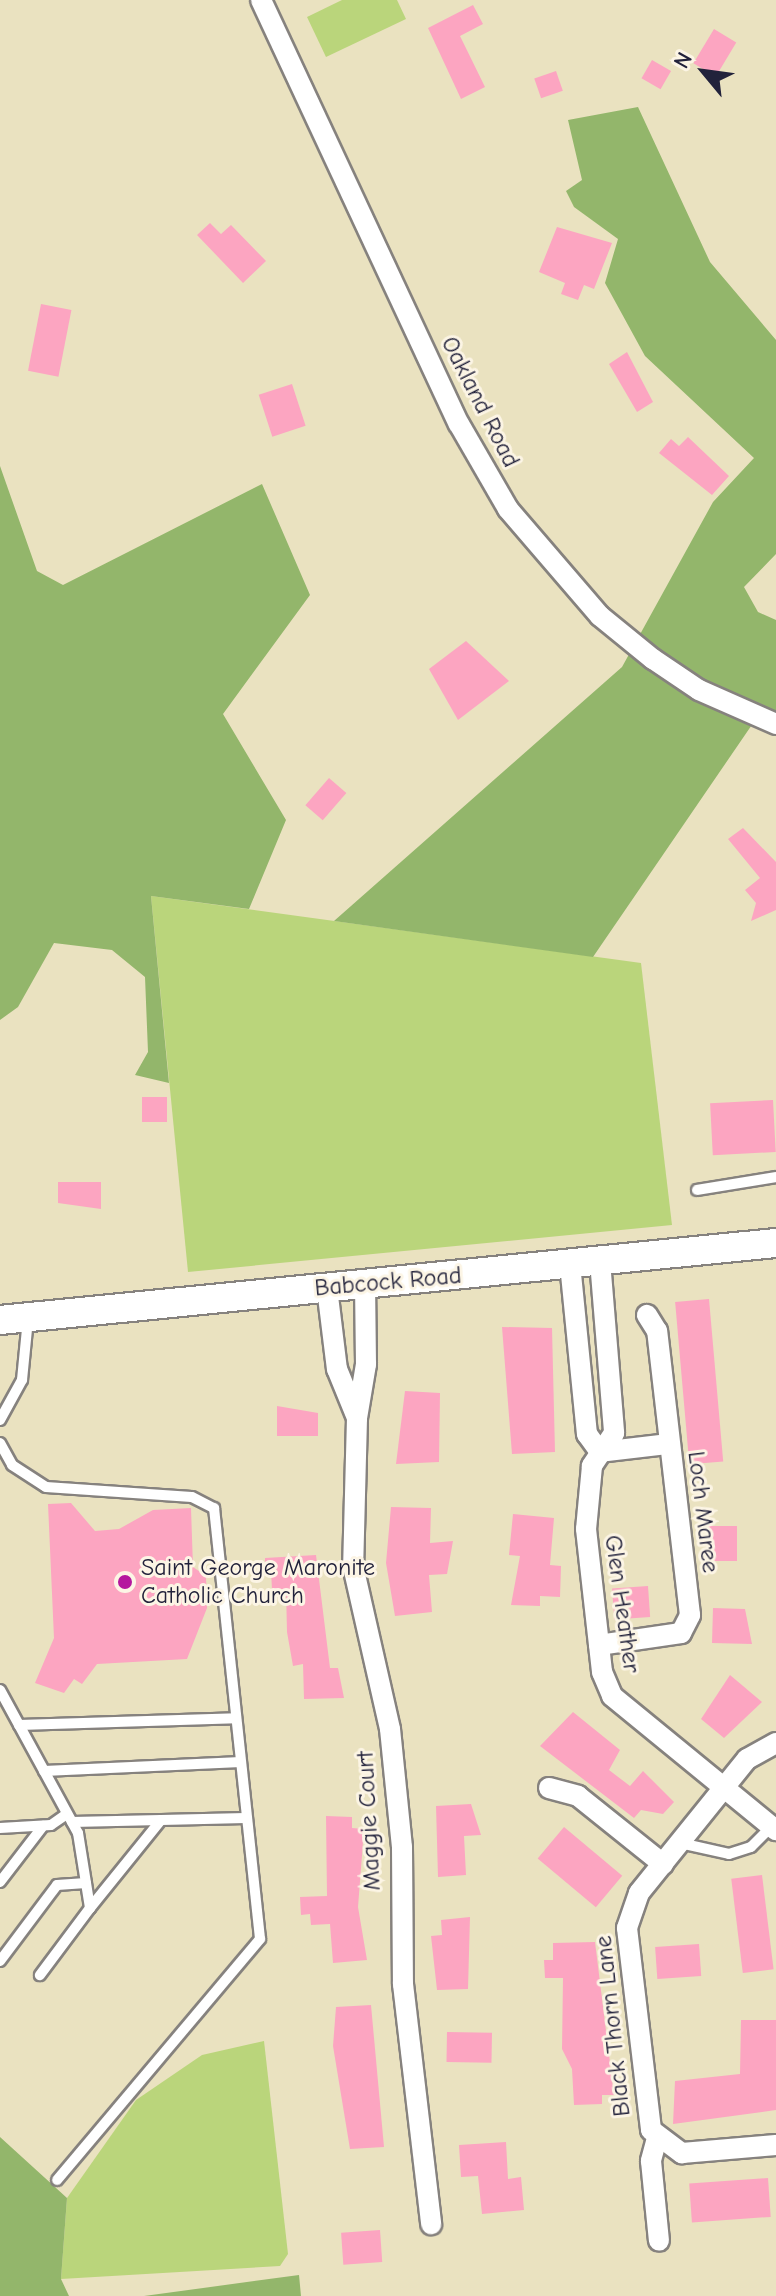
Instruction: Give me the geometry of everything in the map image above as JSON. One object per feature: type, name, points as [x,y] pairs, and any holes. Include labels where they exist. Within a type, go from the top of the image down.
[{"type":"main road","name":"Babcock Road","points":[[14,1319],[776,1243]]},
{"type":"street","name":"Oakland Road","points":[[261,0],[459,424],[508,509],[600,616],[653,659],[699,690],[776,724]]},
{"type":"street","name":"Glen Heather","points":[[600,1261],[614,1433],[600,1452],[586,1507],[599,1645],[612,1696],[774,1828]]},
{"type":"street","points":[[570,1264],[587,1434],[600,1452],[668,1444]]},
{"type":"street","name":"Maggie Court","points":[[365,1284],[353,1566],[390,1729],[402,1847],[399,1933],[431,2224]]},
{"type":"street","name":"Maggie Court","points":[[327,1288],[337,1369],[357,1418]]},
{"type":"street","name":"Loch Maree","points":[[599,1645],[659,1639],[687,1625],[657,1331],[647,1315]]},
{"type":"street","name":"Black Thorn Lane","points":[[659,2241],[651,2161],[657,2138],[645,2106],[627,1928],[633,1901],[756,1750],[776,1743]]},
{"type":"street","points":[[549,1788],[578,1796],[663,1864]]},
{"type":"street","points":[[657,2138],[682,2153],[776,2145]]},
{"type":"lane","points":[[697,1190],[776,1177]]},
{"type":"lane","points":[[0,1420],[22,1380],[14,1319]]},
{"type":"lane","points":[[0,1443],[12,1465],[46,1487],[192,1497],[214,1508],[260,1939],[57,2180]]},
{"type":"lane","points":[[0,1690],[69,1818],[90,1908]]},
{"type":"lane","points":[[19,1725],[236,1718]]},
{"type":"lane","points":[[44,1771],[241,1762]]},
{"type":"lane","points":[[0,1828],[43,1826],[69,1818],[246,1818]]},
{"type":"lane","points":[[40,1975],[161,1820]]},
{"type":"lane","points":[[0,1882],[43,1826]]},
{"type":"lane","points":[[680,1843],[729,1854],[751,1847],[774,1828]]},
{"type":"lane","points":[[0,1961],[57,1885],[86,1883]]},
{"type":"green space","points":[[342,0],[397,0],[406,19],[326,57],[307,17]]},
{"type":"green space","points":[[638,107],[710,262],[776,340],[776,554],[744,587],[758,612],[776,620],[776,718],[760,713],[593,957],[334,921],[622,667],[713,502],[754,458],[645,356],[605,283],[618,239],[574,207],[566,191],[582,180],[568,120]]},
{"type":"green space","points":[[0,466],[37,571],[63,585],[262,484],[310,595],[223,714],[286,820],[249,909],[151,896],[169,1083],[135,1075],[148,1052],[145,977],[112,950],[54,943],[18,1007],[0,1020]]},
{"type":"green space","points":[[151,896],[641,963],[672,1225],[188,1272]]},
{"type":"green space","points":[[264,2041],[288,2254],[280,2266],[61,2279],[67,2198],[136,2100],[202,2055]]},
{"type":"green space","points":[[0,2137],[67,2198],[61,2279],[69,2296],[0,2296]]},
{"type":"green space","points":[[299,2275],[301,2296],[144,2296]]},
{"type":"building","points":[[473,5],[483,24],[460,36],[485,87],[461,99],[428,28]]},
{"type":"building","points":[[714,29],[736,42],[716,77],[693,63]]},
{"type":"building","points":[[652,60],[671,71],[661,89],[642,78]]},
{"type":"building","points":[[556,71],[563,91],[541,98],[534,78]]},
{"type":"building","points":[[210,223],[221,234],[231,225],[266,261],[243,283],[197,235]]},
{"type":"building","points":[[557,227],[612,243],[594,289],[584,285],[578,300],[561,294],[565,283],[539,272]]},
{"type":"building","points":[[41,304],[71,310],[58,377],[28,371]]},
{"type":"building","points":[[627,352],[653,402],[637,412],[609,364]]},
{"type":"building","points":[[292,384],[306,426],[272,437],[259,395]]},
{"type":"building","points":[[688,437],[729,476],[712,495],[659,453],[671,439],[679,446]]},
{"type":"building","points":[[466,641],[509,681],[458,720],[429,669]]},
{"type":"building","points":[[329,778],[346,793],[323,820],[305,805]]},
{"type":"building","points":[[743,828],[776,862],[776,910],[751,921],[756,903],[745,890],[760,878],[728,839]]},
{"type":"building","points":[[142,1097],[167,1097],[167,1122],[142,1122]]},
{"type":"building","points":[[773,1100],[776,1152],[713,1155],[710,1103]]},
{"type":"building","points":[[58,1182],[101,1182],[101,1209],[58,1203]]},
{"type":"building","points":[[709,1299],[723,1461],[689,1464],[675,1302]]},
{"type":"building","points":[[502,1327],[552,1328],[555,1452],[512,1454]]},
{"type":"building","points":[[405,1391],[440,1393],[439,1462],[396,1464]]},
{"type":"building","points":[[277,1406],[318,1413],[318,1436],[277,1436]]},
{"type":"building","points":[[71,1503],[95,1531],[119,1529],[153,1510],[191,1508],[193,1567],[206,1576],[207,1608],[187,1659],[97,1664],[82,1684],[74,1679],[64,1693],[35,1683],[54,1638],[48,1504]]},
{"type":"building","points":[[391,1507],[431,1508],[430,1543],[453,1541],[447,1574],[429,1575],[432,1612],[395,1616],[386,1563]]},
{"type":"building","points":[[513,1514],[554,1518],[550,1565],[561,1566],[560,1597],[540,1596],[540,1606],[511,1605],[520,1556],[509,1555]]},
{"type":"building","points":[[707,1526],[737,1526],[737,1561],[707,1561]]},
{"type":"building","points":[[316,1555],[330,1668],[338,1668],[344,1698],[304,1699],[303,1664],[293,1666],[287,1632],[286,1589],[272,1590],[271,1570],[265,1571],[265,1558]]},
{"type":"building","points":[[648,1586],[650,1617],[614,1619],[612,1589]]},
{"type":"building","points":[[713,1608],[745,1609],[752,1644],[712,1643]]},
{"type":"building","points":[[730,1675],[762,1702],[724,1738],[701,1719]]},
{"type":"building","points":[[573,1712],[620,1750],[609,1770],[630,1786],[643,1771],[674,1802],[663,1814],[641,1810],[634,1818],[540,1746]]},
{"type":"building","points":[[471,1804],[481,1835],[464,1836],[466,1875],[438,1877],[436,1806]]},
{"type":"building","points":[[326,1816],[352,1817],[352,1828],[364,1829],[358,1907],[367,1960],[333,1963],[330,1924],[311,1925],[310,1914],[301,1915],[300,1897],[327,1896]]},
{"type":"building","points":[[564,1827],[622,1876],[596,1907],[538,1858]]},
{"type":"building","points":[[762,1875],[774,1969],[743,1973],[731,1879]]},
{"type":"building","points":[[470,1917],[468,1989],[437,1990],[431,1936],[442,1935],[441,1920]]},
{"type":"building","points":[[595,1942],[614,2095],[602,2095],[602,2104],[574,2105],[572,2069],[562,2049],[563,1978],[545,1978],[544,1960],[553,1960],[553,1943]]},
{"type":"building","points":[[699,1944],[701,1976],[657,1979],[655,1947]]},
{"type":"building","points":[[371,2005],[384,2147],[350,2149],[333,2046],[336,2007]]},
{"type":"building","points":[[741,2020],[776,2020],[776,2110],[673,2124],[675,2081],[740,2074]]},
{"type":"building","points":[[447,2032],[492,2033],[491,2063],[446,2062]]},
{"type":"building","points":[[506,2142],[508,2179],[521,2177],[524,2210],[482,2214],[478,2176],[461,2177],[459,2145]]},
{"type":"building","points":[[768,2178],[771,2217],[692,2222],[689,2184]]},
{"type":"building","points":[[380,2230],[382,2262],[343,2265],[341,2233]]},
{"type":"place","name":"Saint George Maronite Catholic Church","points":[[125,1582]]}]
